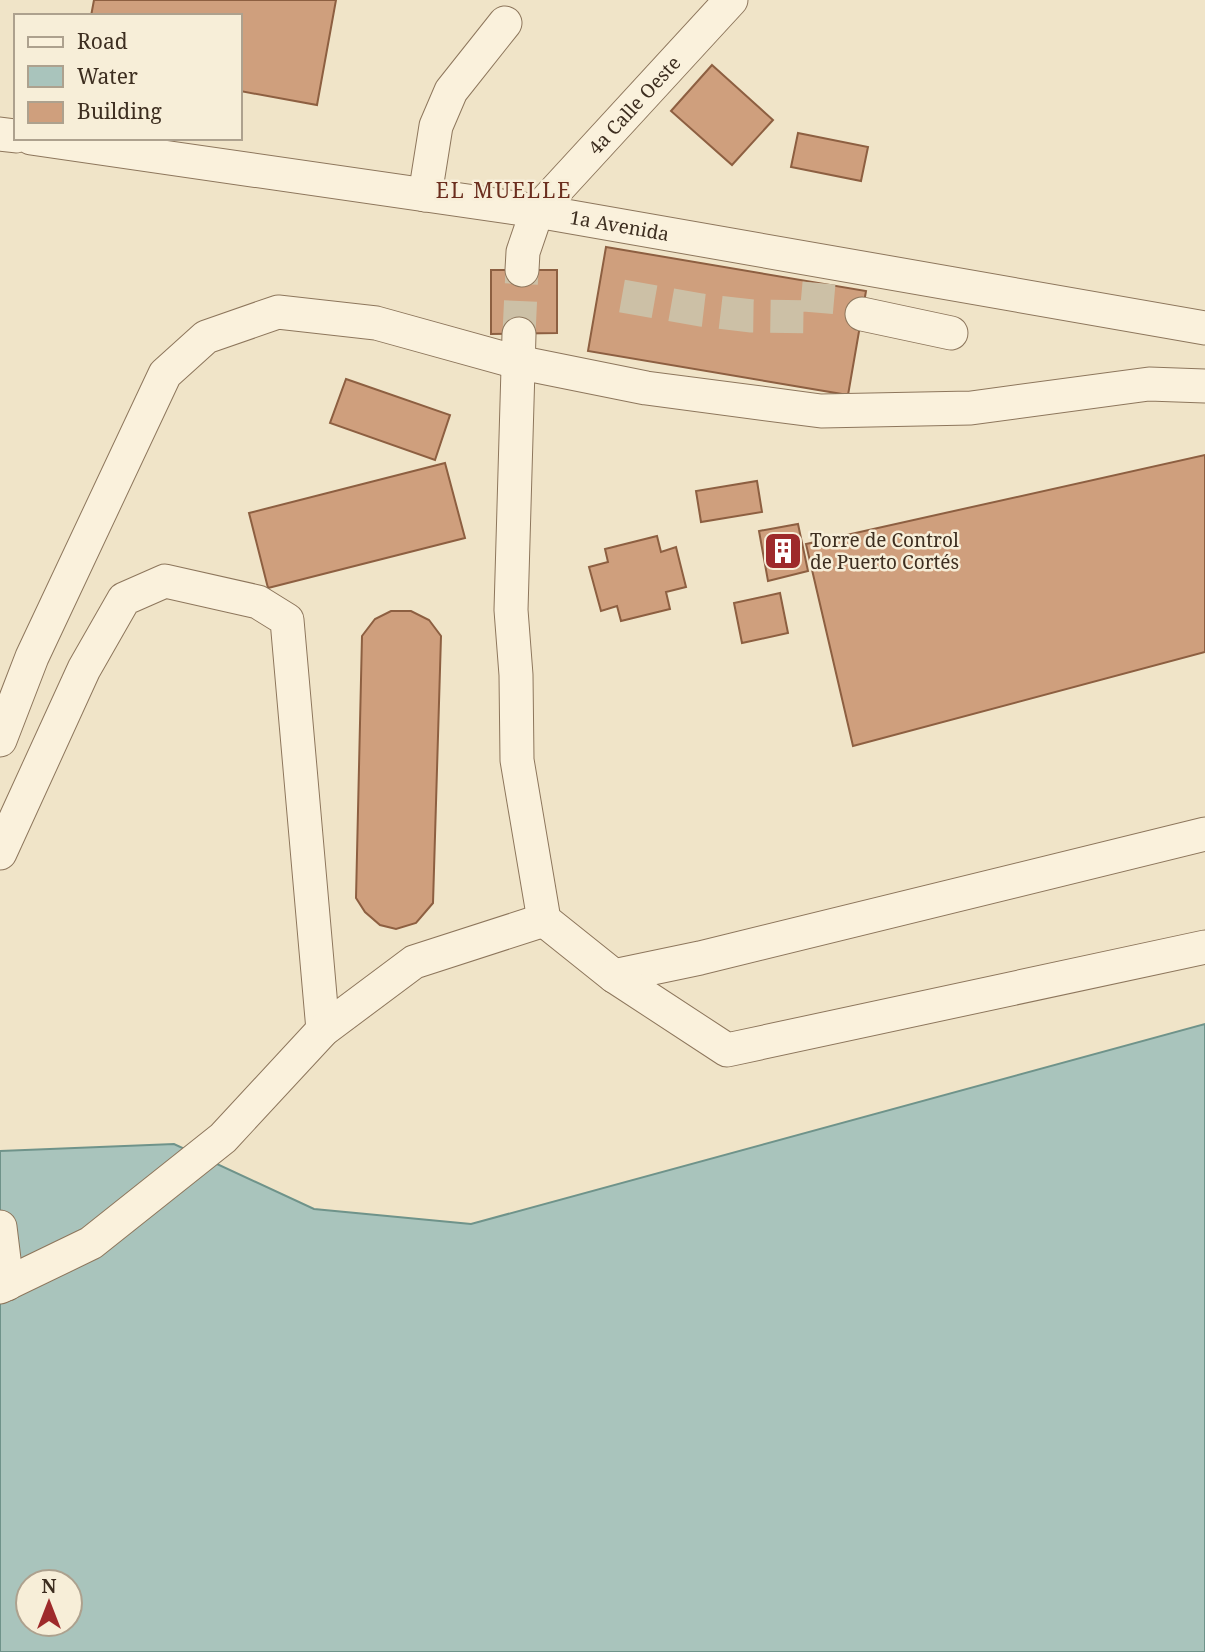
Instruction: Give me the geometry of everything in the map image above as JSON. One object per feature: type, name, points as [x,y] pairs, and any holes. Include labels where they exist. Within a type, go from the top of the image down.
[{"type":"street","name":"4a Calle Oeste","points":[[537,211],[731,0]]},
{"type":"street","points":[[425,195],[436,126],[451,91],[505,23]]},
{"type":"street","name":"1a Avenida","points":[[45,140],[537,211],[820,272],[1205,328]]},
{"type":"street","points":[[522,270],[523,252],[537,211]]},
{"type":"street","points":[[0,740],[32,657],[165,374],[206,337],[278,312],[376,323],[518,348],[646,388],[821,411],[971,408],[1149,384],[1205,386]]},
{"type":"street","points":[[862,314],[951,333]]},
{"type":"street","points":[[518,348],[511,610],[516,675],[517,760],[544,920],[614,976],[727,1050],[1205,947]]},
{"type":"street","points":[[0,853],[84,669],[124,599],[164,581],[258,602],[287,620],[323,1030]]},
{"type":"street","points":[[614,976],[700,958],[1205,834]]},
{"type":"street","points":[[0,1227],[4,1286],[91,1243],[223,1138],[323,1030],[414,962],[544,920]]},
{"type":"water","points":[[1205,1024],[1205,1652],[0,1652],[0,1151],[174,1144],[314,1209],[471,1224]]},
{"type":"building","points":[[94,0],[336,0],[317,105],[242,91],[242,14],[91,14]]},
{"type":"building","points":[[712,65],[773,120],[732,165],[671,111]]},
{"type":"building","points":[[798,133],[868,147],[861,181],[791,167]]},
{"type":"building","points":[[606,247],[866,291],[848,395],[588,351]]},
{"type":"building","points":[[491,270],[557,270],[557,333],[491,334]]},
{"type":"building","points":[[346,379],[450,415],[435,460],[330,423]]},
{"type":"building","points":[[1205,455],[1205,652],[853,746],[806,544]]},
{"type":"building","points":[[445,463],[465,538],[268,588],[249,513]]},
{"type":"building","points":[[757,481],[762,512],[701,522],[696,491]]},
{"type":"building","name":"Torre de Control de Puerto Cortés","points":[[798,524],[808,571],[768,581],[759,531]]},
{"type":"building","points":[[657,536],[661,552],[676,547],[686,587],[666,592],[670,609],[621,621],[617,606],[601,611],[589,567],[608,562],[605,549]]},
{"type":"building","points":[[780,593],[788,633],[742,643],[734,603]]},
{"type":"building","points":[[391,611],[411,611],[429,620],[441,636],[433,903],[416,923],[396,929],[380,925],[365,912],[356,898],[362,636],[375,619]]},
{"type":"tunnel","points":[[519,334],[522,270]]},
{"type":"tunnel","points":[[622,296],[752,316],[816,317],[819,283]]},
{"type":"place","name":"Torre de Control de Puerto Cortés","points":[[783,551]]},
{"type":"district","name":"EL MUELLE","points":[[504,190]]}]
